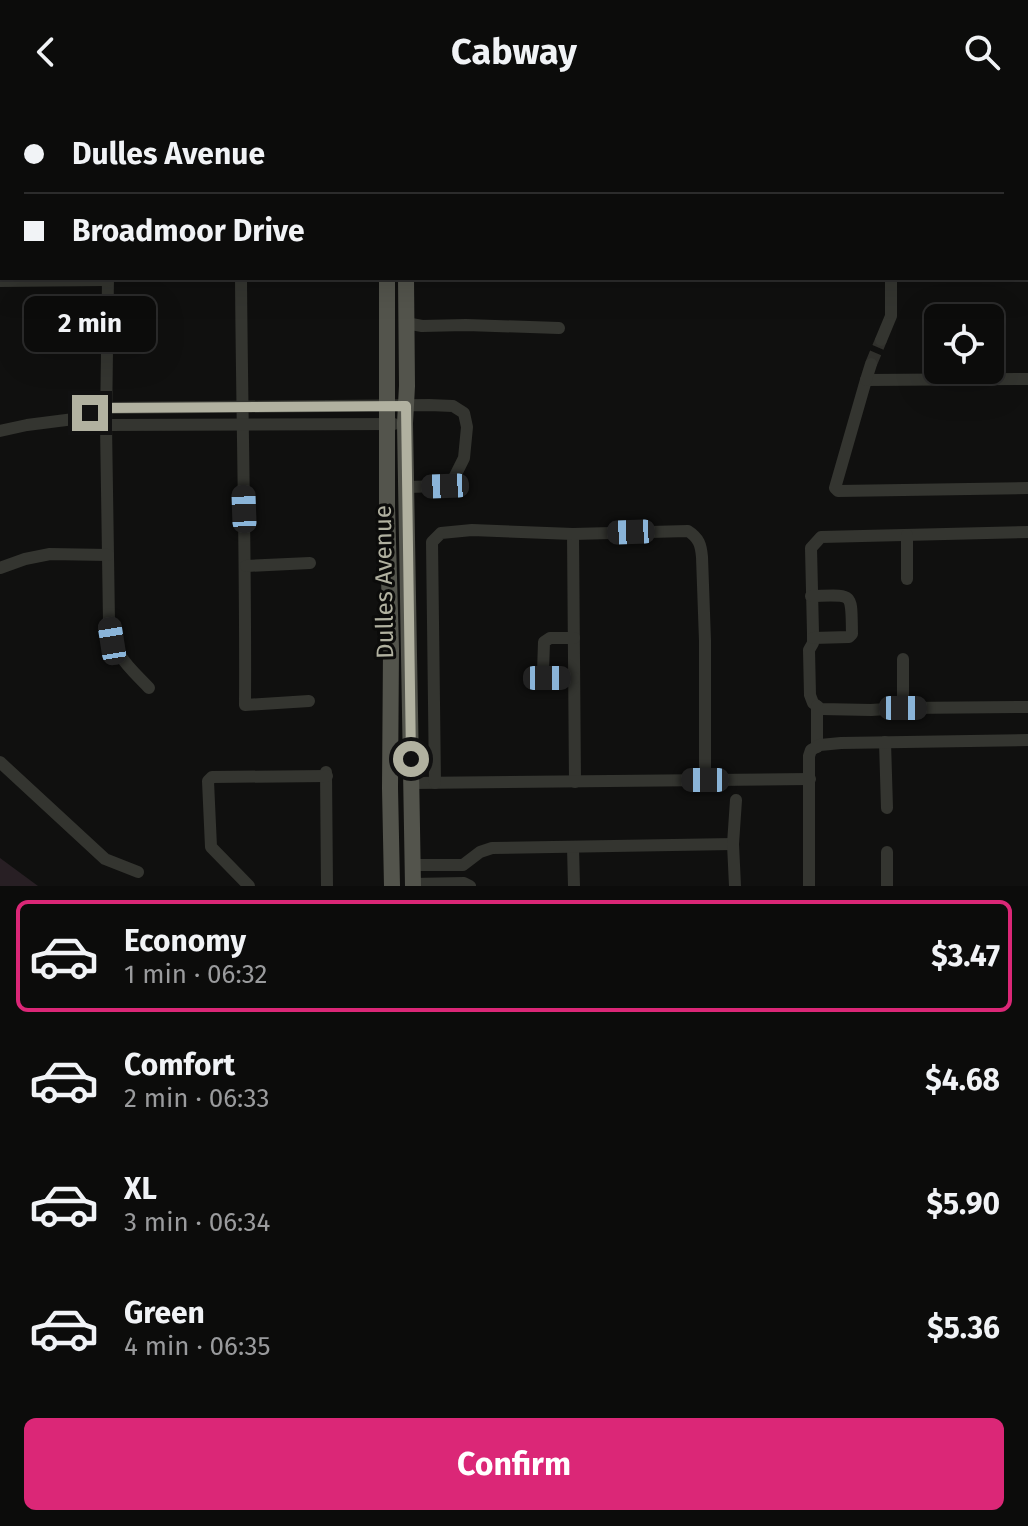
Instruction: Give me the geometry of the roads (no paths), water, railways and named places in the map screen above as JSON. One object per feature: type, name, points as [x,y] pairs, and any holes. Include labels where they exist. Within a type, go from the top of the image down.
[{"type":"main road","name":"Dulles Avenue","points":[[387,280],[392,886]]},
{"type":"main road","name":"Dulles Avenue","points":[[406,280],[405,423],[413,885]]},
{"type":"street","points":[[0,281],[54,280]]},
{"type":"street","points":[[108,280],[106,425],[109,621],[112,641],[119,657],[149,688]]},
{"type":"street","points":[[241,280],[245,705],[309,701]]},
{"type":"street","points":[[881,340],[891,316],[891,280]]},
{"type":"street","points":[[406,323],[422,326],[559,328]]},
{"type":"street","points":[[871,364],[836,484],[838,491],[1028,488]]},
{"type":"street","points":[[866,380],[1028,379]]},
{"type":"street","points":[[0,431],[74,419],[106,408],[453,406],[464,413],[467,427],[464,458],[452,482],[445,486],[406,487]]},
{"type":"street","points":[[74,419],[106,425],[405,423]]},
{"type":"street","points":[[435,783],[432,542],[441,533],[472,530],[573,534],[688,531],[695,535],[700,544],[705,641],[705,780]]},
{"type":"street","points":[[1028,532],[821,537],[811,548],[813,638],[809,650],[810,695],[821,709],[1028,707]]},
{"type":"street","points":[[573,534],[575,782]]},
{"type":"street","points":[[907,535],[907,579]]},
{"type":"street","points":[[0,568],[50,554],[108,555]]},
{"type":"street","points":[[246,566],[310,563]]},
{"type":"street","points":[[811,596],[843,595],[852,602],[852,634],[849,637],[813,638]]},
{"type":"street","points":[[574,638],[550,638],[544,642],[543,672],[547,678],[574,678]]},
{"type":"street","points":[[391,649],[433,651]]},
{"type":"street","points":[[903,659],[903,708]]},
{"type":"street","points":[[391,672],[434,673]]},
{"type":"street","points":[[817,706],[817,747]]},
{"type":"street","points":[[809,886],[811,750],[841,743],[1028,740]]},
{"type":"street","points":[[885,742],[887,808]]},
{"type":"street","points":[[0,762],[105,859],[138,872]]},
{"type":"street","points":[[249,886],[211,847],[208,781],[212,777],[326,774],[327,886]]},
{"type":"street","points":[[412,783],[810,779]]},
{"type":"street","points":[[735,886],[733,844],[736,800]]},
{"type":"street","points":[[413,865],[463,865],[480,852],[492,848],[733,844]]},
{"type":"street","points":[[573,847],[574,886]]},
{"type":"street","points":[[887,852],[887,886]]},
{"type":"street","points":[[413,885],[467,885],[463,865]]},
{"type":"tunnel","points":[[871,364],[881,340]]}]
